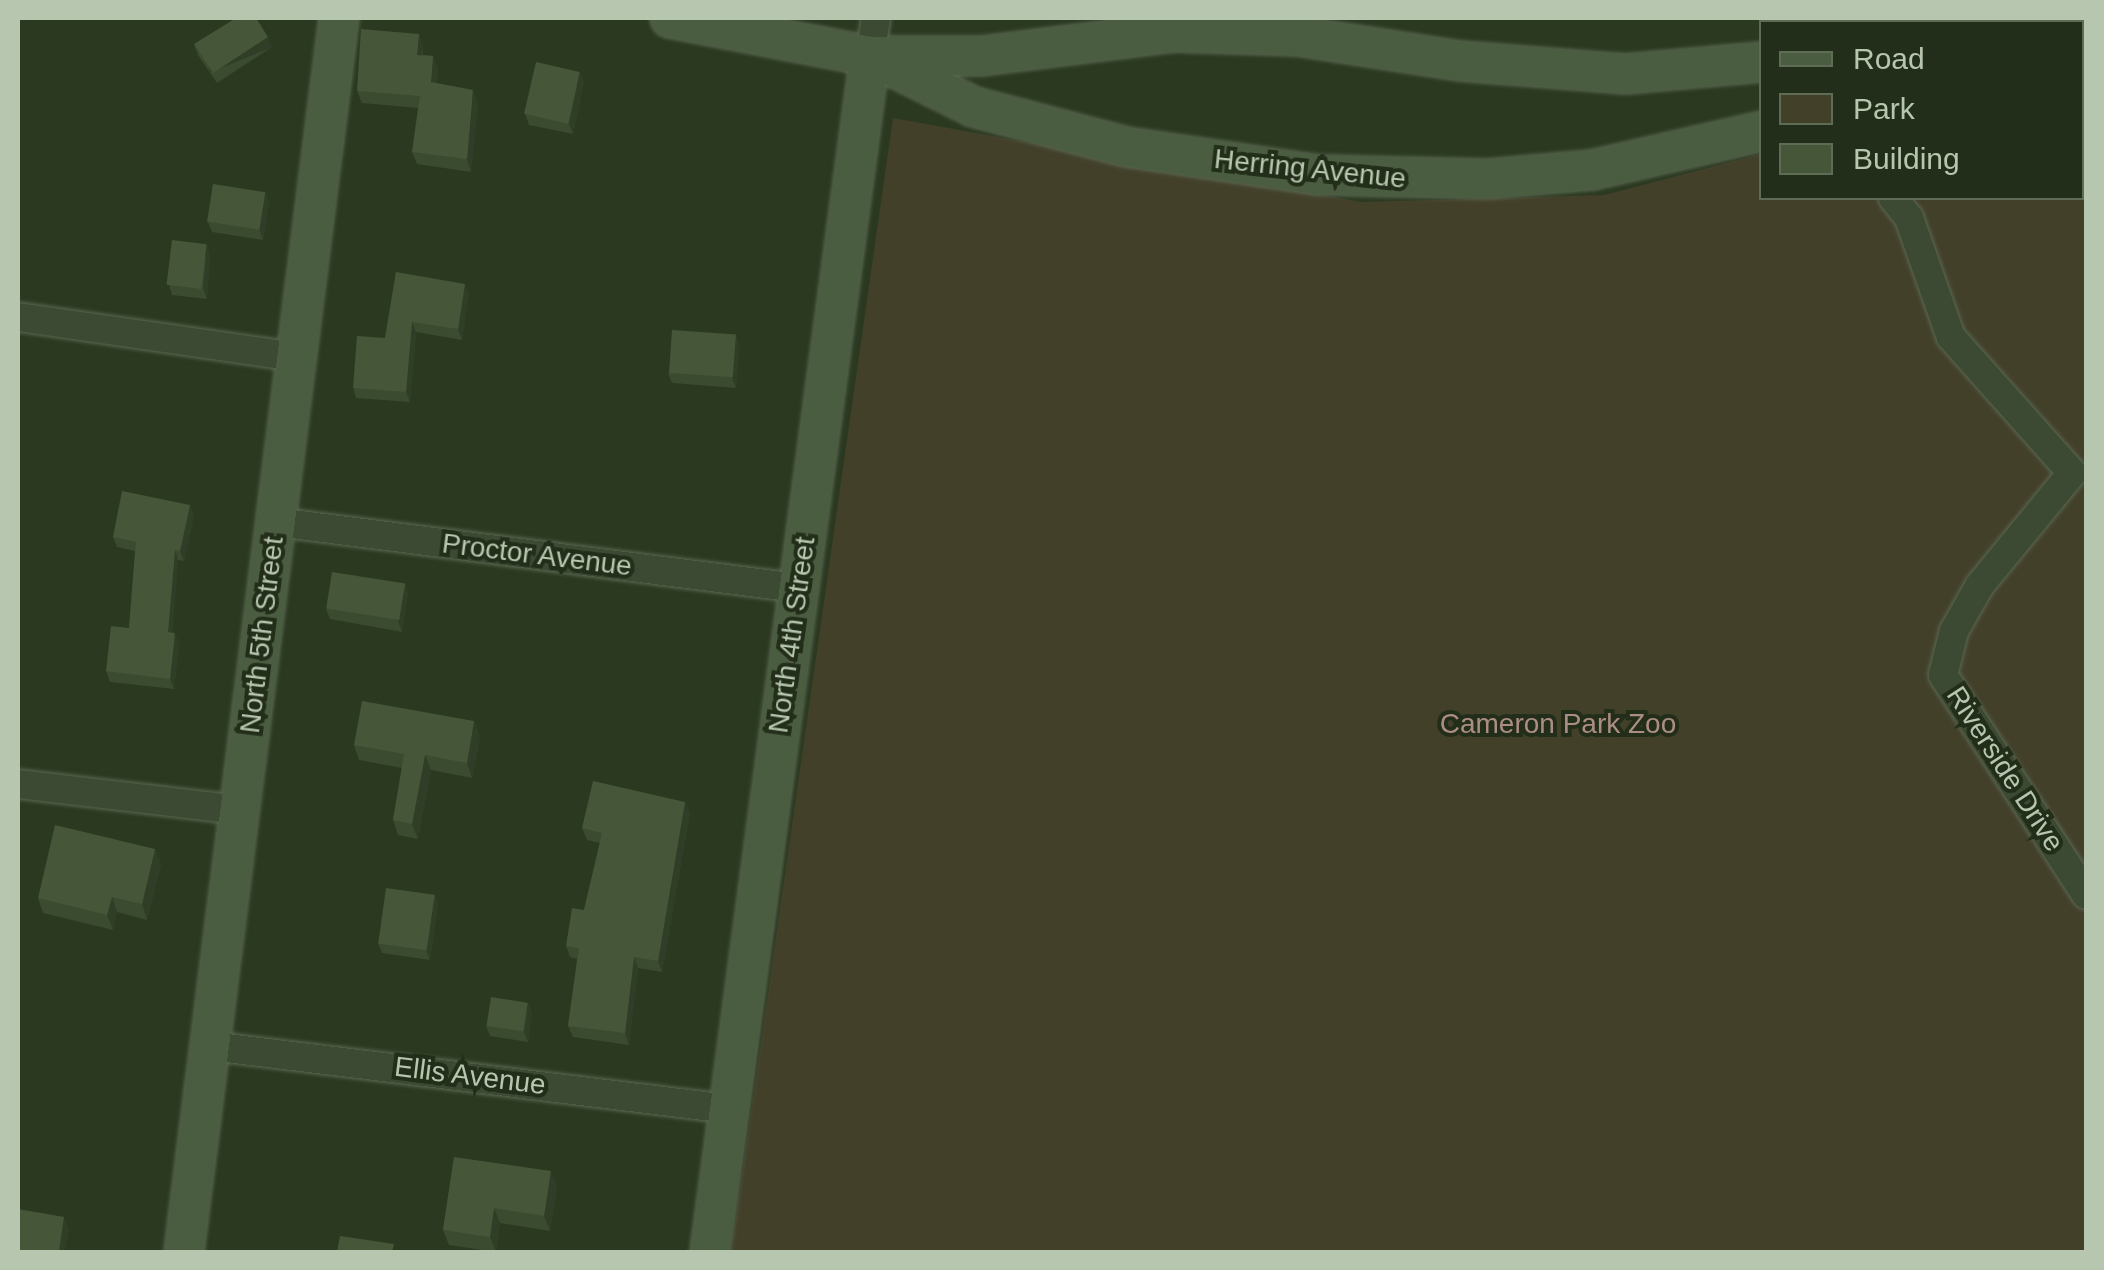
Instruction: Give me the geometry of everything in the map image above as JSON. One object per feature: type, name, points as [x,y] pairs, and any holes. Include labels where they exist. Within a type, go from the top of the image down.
[{"type":"main road","name":"North 5th Street","points":[[184,1252],[339,18]]},
{"type":"main road","name":"Herring Avenue","points":[[670,18],[870,56],[982,56],[1174,32],[1297,36],[1460,61],[1625,74],[1759,62]]},
{"type":"main road","name":"Herring Avenue","points":[[870,56],[974,107],[1126,147],[1317,174],[1430,180],[1592,170],[1759,132]]},
{"type":"main road","name":"North 4th Street","points":[[710,1252],[870,56]]},
{"type":"street","name":"North 4th Street","points":[[870,56],[876,18]]},
{"type":"street","name":"Riverside Drive","points":[[1895,200],[1909,218],[1951,337],[2072,473],[1980,586],[1954,631],[1943,674],[2086,894]]},
{"type":"street","points":[[18,317],[297,357]]},
{"type":"street","name":"Proctor Avenue","points":[[276,522],[798,588]]},
{"type":"street","points":[[18,784],[240,810]]},
{"type":"street","name":"Ellis Avenue","points":[[210,1046],[729,1109]]},
{"type":"green space","name":"Cameron Park Zoo","points":[[2086,52],[2086,1252],[731,1252],[893,118],[1362,202],[1604,195],[1759,155],[1759,200],[2084,200]]},
{"type":"building","points":[[236,18],[256,18],[268,37],[213,73],[194,44]]},
{"type":"building","points":[[361,29],[419,34],[417,55],[433,56],[431,82],[473,90],[467,159],[412,152],[420,96],[357,91]]},
{"type":"building","points":[[536,62],[580,72],[568,124],[524,114]]},
{"type":"building","points":[[213,184],[265,192],[259,230],[207,222]]},
{"type":"building","points":[[172,240],[207,244],[201,289],[167,285]]},
{"type":"building","points":[[396,272],[465,284],[458,329],[412,322],[406,392],[353,388],[357,336],[385,338]]},
{"type":"building","points":[[672,330],[736,334],[733,377],[669,373]]},
{"type":"building","points":[[122,491],[190,505],[180,551],[175,550],[168,632],[175,633],[170,679],[106,671],[111,626],[129,628],[136,542],[113,537]]},
{"type":"building","points":[[332,572],[405,584],[399,620],[326,609]]},
{"type":"building","points":[[362,701],[474,721],[467,763],[425,755],[412,824],[393,820],[404,754],[354,745]]},
{"type":"building","points":[[593,781],[685,802],[658,961],[634,957],[625,1033],[568,1026],[579,948],[566,946],[572,908],[584,910],[602,833],[582,828]]},
{"type":"building","points":[[55,825],[155,849],[142,904],[112,897],[107,915],[38,898]]},
{"type":"building","points":[[386,888],[435,895],[427,950],[378,943]]},
{"type":"building","points":[[491,997],[528,1003],[523,1031],[486,1026]]},
{"type":"building","points":[[454,1157],[551,1171],[544,1216],[494,1208],[490,1237],[443,1230]]},
{"type":"building","points":[[18,1209],[64,1217],[59,1252],[18,1252]]},
{"type":"building","points":[[340,1236],[394,1244],[392,1252],[337,1252]]}]
